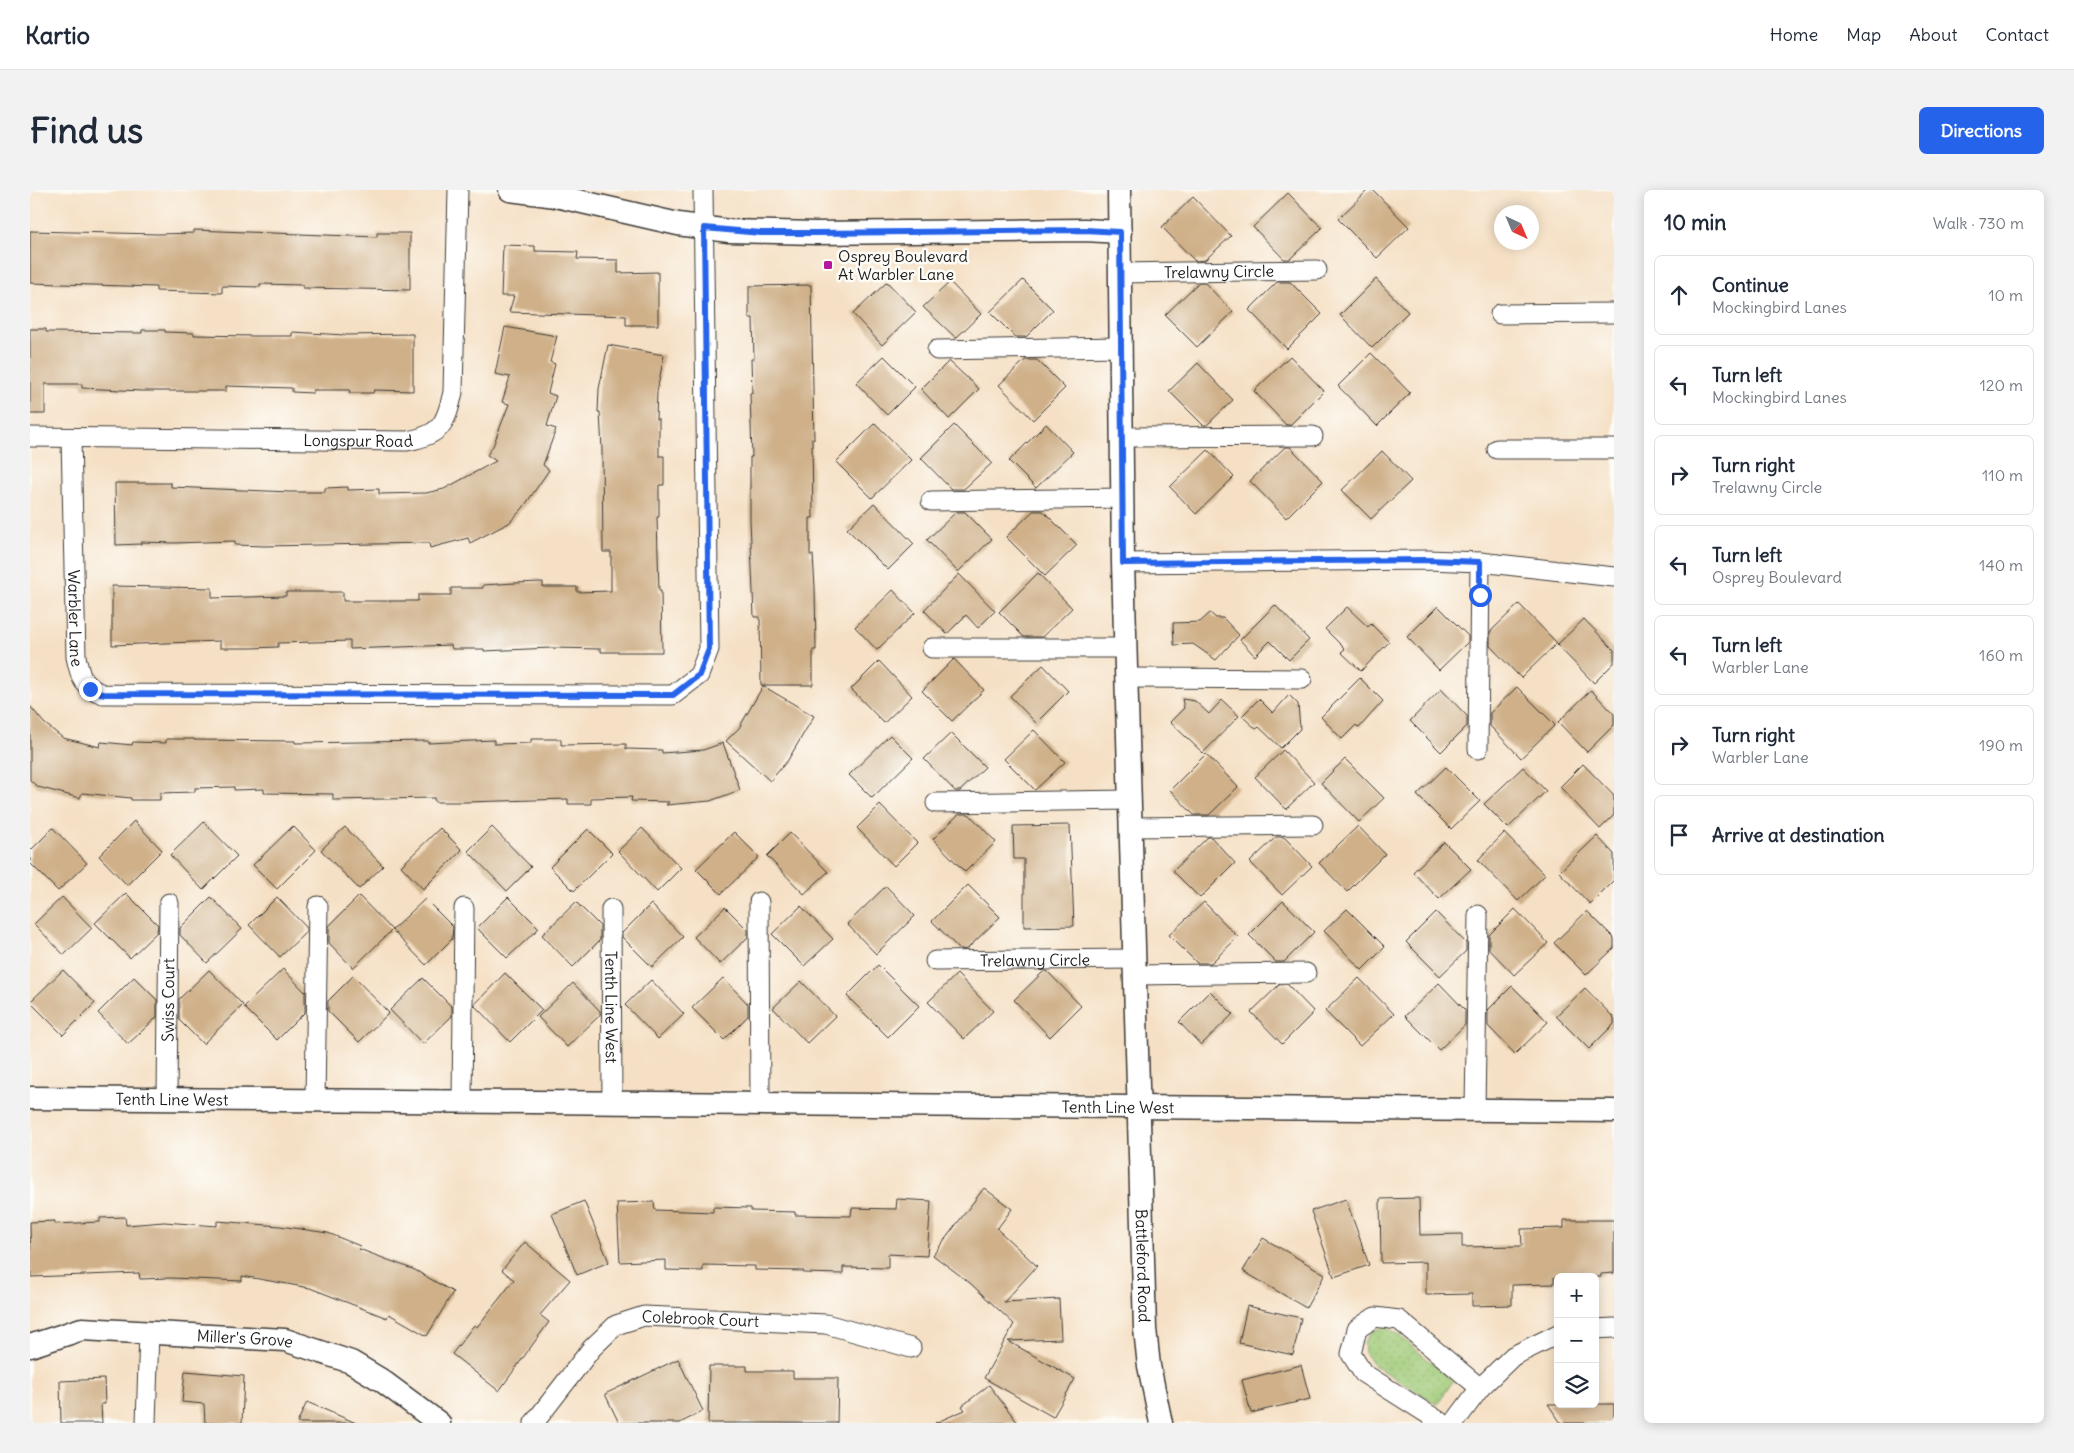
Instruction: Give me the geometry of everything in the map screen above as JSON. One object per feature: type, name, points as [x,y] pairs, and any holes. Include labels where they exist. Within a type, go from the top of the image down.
[{"type":"street","name":"Longspur Road","points":[[30,437],[397,441],[426,438],[439,428],[448,415],[453,392],[458,190]]},
{"type":"street","points":[[510,190],[556,196],[644,217],[704,228],[761,233],[1085,230],[1120,232]]},
{"type":"street","name":"Warbler Lane","points":[[71,438],[76,657],[82,680],[90,689],[103,694],[673,695],[699,675],[709,649],[703,190]]},
{"type":"street","points":[[1119,190],[1123,563],[1138,1107]]},
{"type":"street","name":"Trelawny Circle","points":[[1120,273],[1316,270]]},
{"type":"street","points":[[1500,314],[1614,313]]},
{"type":"street","points":[[937,350],[1120,347]]},
{"type":"street","points":[[1122,438],[1313,436]]},
{"type":"street","points":[[1497,450],[1614,449]]},
{"type":"street","points":[[930,501],[1123,498]]},
{"type":"street","points":[[1123,563],[1428,560],[1480,562],[1614,577]]},
{"type":"street","points":[[1478,748],[1480,562]]},
{"type":"street","points":[[932,648],[1125,648]]},
{"type":"street","points":[[1126,678],[1302,679]]},
{"type":"street","points":[[936,803],[1130,800]]},
{"type":"street","points":[[1131,827],[1313,825]]},
{"type":"street","points":[[759,902],[760,1105]]},
{"type":"street","name":"Swiss Court","points":[[167,1099],[169,903]]},
{"type":"street","points":[[315,1101],[318,906]]},
{"type":"street","points":[[462,1102],[464,908]]},
{"type":"street","name":"Tenth Line West","points":[[611,909],[612,1103]]},
{"type":"street","points":[[1474,1111],[1478,915]]},
{"type":"street","name":"Trelawny Circle","points":[[935,961],[1306,973]]},
{"type":"street","name":"Tenth Line West","points":[[30,1098],[1614,1112]]},
{"type":"street","name":"Battleford Road","points":[[1138,1107],[1145,1329],[1149,1366],[1161,1423]]},
{"type":"street","name":"Colebrook Court","points":[[534,1423],[592,1348],[616,1325],[644,1316],[826,1324],[911,1348]]},
{"type":"street","points":[[1442,1423],[1363,1373],[1351,1354],[1357,1329],[1375,1317],[1399,1320],[1480,1388]]},
{"type":"street","points":[[1599,1329],[1614,1328]]},
{"type":"street","name":"Miller's Grove","points":[[30,1346],[82,1329],[285,1340],[320,1350],[351,1362],[381,1380],[439,1423]]},
{"type":"street","points":[[146,1423],[149,1332]]},
{"type":"street","points":[[1454,1423],[1480,1388],[1513,1356],[1554,1336]]},
{"type":"green space","points":[[1385,1327],[1400,1336],[1453,1381],[1437,1404],[1375,1366],[1365,1354],[1364,1342],[1372,1331]]},
{"type":"building","points":[[1368,190],[1373,190],[1409,227],[1377,258],[1338,219]]},
{"type":"building","points":[[1288,193],[1322,228],[1290,259],[1284,259],[1253,227]]},
{"type":"building","points":[[1193,197],[1231,236],[1205,260],[1195,261],[1162,227]]},
{"type":"building","points":[[194,230],[377,237],[377,233],[410,233],[410,290],[303,288],[303,285],[260,284],[260,287],[222,286],[222,293],[156,291],[156,287],[30,283],[30,231],[158,234],[194,233]]},
{"type":"building","points":[[503,245],[535,246],[535,251],[578,252],[577,259],[618,260],[618,273],[658,272],[658,325],[626,325],[626,316],[509,312],[514,296],[501,296]]},
{"type":"building","points":[[1376,279],[1408,312],[1372,348],[1340,315]]},
{"type":"building","points":[[1023,280],[1053,310],[1026,337],[1015,337],[990,312]]},
{"type":"building","points":[[887,282],[916,312],[882,345],[853,314]]},
{"type":"building","points":[[950,282],[981,314],[956,338],[923,307]]},
{"type":"building","points":[[1277,282],[1290,282],[1322,314],[1287,349],[1249,310]]},
{"type":"building","points":[[1198,283],[1205,283],[1233,312],[1197,347],[1165,315]]},
{"type":"building","points":[[811,285],[814,440],[812,438],[813,518],[810,518],[810,555],[813,555],[816,650],[813,650],[813,685],[761,685],[760,617],[754,617],[750,519],[750,457],[752,457],[750,393],[752,393],[751,359],[754,359],[753,318],[749,318],[749,286]]},
{"type":"building","points":[[505,327],[557,336],[550,362],[555,364],[548,393],[556,396],[547,426],[556,429],[543,465],[549,470],[523,508],[509,523],[470,543],[468,538],[430,548],[429,543],[264,546],[235,545],[235,541],[141,542],[141,544],[116,545],[115,483],[171,483],[171,487],[290,492],[325,492],[325,488],[348,487],[348,490],[379,489],[379,494],[426,493],[444,489],[496,461],[487,455],[493,446],[509,404],[502,402],[510,377],[495,374]]},
{"type":"building","points":[[30,329],[46,329],[46,332],[142,333],[142,330],[165,330],[165,332],[194,333],[194,335],[254,336],[292,336],[292,332],[345,335],[413,334],[413,391],[374,390],[373,393],[349,393],[350,390],[313,390],[313,393],[292,392],[292,388],[226,386],[226,391],[141,391],[82,388],[82,384],[45,384],[45,414],[30,414]]},
{"type":"building","points":[[608,345],[664,355],[657,392],[656,419],[659,419],[659,456],[664,456],[664,485],[659,485],[659,517],[657,517],[662,652],[601,652],[601,649],[551,648],[484,651],[484,649],[452,649],[451,645],[350,649],[350,641],[278,643],[278,647],[252,648],[220,648],[220,641],[112,645],[112,586],[212,588],[212,598],[286,596],[286,592],[343,592],[343,601],[418,601],[418,595],[451,595],[451,588],[483,588],[483,585],[515,583],[543,582],[543,587],[577,587],[577,592],[611,591],[611,552],[603,552],[602,450],[600,412],[598,412],[599,389]]},
{"type":"building","points":[[1371,353],[1410,393],[1377,426],[1338,386]]},
{"type":"building","points":[[884,356],[915,387],[887,415],[856,383]]},
{"type":"building","points":[[1290,356],[1324,391],[1290,425],[1286,425],[1254,391]]},
{"type":"building","points":[[1025,360],[1037,360],[1065,388],[1033,420],[999,385]]},
{"type":"building","points":[[949,361],[979,389],[949,419],[921,389]]},
{"type":"building","points":[[1198,363],[1233,400],[1207,425],[1203,425],[1169,391]]},
{"type":"building","points":[[875,423],[911,460],[872,498],[836,462]]},
{"type":"building","points":[[1046,424],[1073,452],[1036,488],[1009,461]]},
{"type":"building","points":[[954,425],[992,463],[964,489],[951,489],[921,458]]},
{"type":"building","points":[[1285,447],[1290,447],[1323,481],[1286,518],[1250,481]]},
{"type":"building","points":[[1208,450],[1234,477],[1196,514],[1170,487]]},
{"type":"building","points":[[1382,451],[1411,481],[1371,519],[1342,490]]},
{"type":"building","points":[[874,503],[914,544],[888,570],[847,529]]},
{"type":"building","points":[[1033,511],[1043,511],[1077,545],[1045,576],[1006,537]]},
{"type":"building","points":[[956,512],[965,512],[992,539],[958,572],[927,540]]},
{"type":"building","points":[[1038,573],[1072,608],[1042,637],[1024,637],[999,612]]},
{"type":"building","points":[[959,574],[995,611],[978,628],[966,615],[947,634],[924,610]]},
{"type":"building","points":[[893,590],[915,613],[877,650],[855,627]]},
{"type":"building","points":[[1519,604],[1557,643],[1521,678],[1490,646],[1490,632]]},
{"type":"building","points":[[1275,605],[1309,640],[1289,660],[1270,641],[1255,656],[1240,640]]},
{"type":"building","points":[[1438,606],[1468,636],[1468,642],[1439,670],[1407,637]]},
{"type":"building","points":[[1347,607],[1368,627],[1371,624],[1389,642],[1361,671],[1341,652],[1345,649],[1325,629]]},
{"type":"building","points":[[1210,613],[1216,618],[1223,618],[1239,635],[1216,660],[1193,644],[1174,645],[1173,623],[1200,622]]},
{"type":"building","points":[[1584,619],[1614,650],[1614,663],[1594,683],[1557,645]]},
{"type":"building","points":[[954,659],[984,690],[952,721],[922,691]]},
{"type":"building","points":[[879,661],[912,696],[884,723],[851,689]]},
{"type":"building","points":[[1043,665],[1068,691],[1036,723],[1010,696]]},
{"type":"building","points":[[1360,678],[1383,701],[1359,728],[1356,725],[1342,739],[1321,717]]},
{"type":"building","points":[[763,686],[814,716],[788,760],[770,781],[726,741],[739,728]]},
{"type":"building","points":[[1517,687],[1555,725],[1521,758],[1490,726],[1490,713]]},
{"type":"building","points":[[1441,689],[1467,716],[1467,726],[1441,752],[1410,721]]},
{"type":"building","points":[[1591,690],[1614,714],[1614,725],[1587,752],[1558,722]]},
{"type":"building","points":[[1289,695],[1298,704],[1300,729],[1281,748],[1259,727],[1256,729],[1242,716],[1259,699],[1273,713]]},
{"type":"building","points":[[1182,699],[1195,701],[1209,714],[1222,700],[1239,716],[1203,753],[1170,722],[1184,708]]},
{"type":"building","points":[[30,706],[44,723],[63,738],[100,747],[101,742],[132,745],[133,742],[166,743],[166,739],[295,741],[295,743],[428,741],[428,743],[494,740],[494,744],[531,743],[531,739],[561,739],[561,745],[626,744],[626,749],[662,750],[662,753],[703,750],[723,743],[740,790],[710,801],[666,805],[669,802],[631,801],[632,797],[591,798],[591,804],[568,804],[568,799],[466,802],[435,802],[434,798],[333,800],[333,794],[264,793],[264,789],[234,790],[234,787],[195,788],[195,792],[160,793],[160,800],[131,800],[131,798],[82,793],[80,798],[38,787],[30,780]]},
{"type":"building","points":[[1034,730],[1065,762],[1035,790],[1004,759]]},
{"type":"building","points":[[951,733],[985,767],[960,791],[955,791],[924,759]]},
{"type":"building","points":[[890,735],[913,758],[872,798],[849,775]]},
{"type":"building","points":[[1283,750],[1314,782],[1286,809],[1255,777]]},
{"type":"building","points":[[1206,754],[1238,787],[1209,815],[1194,815],[1170,790]]},
{"type":"building","points":[[1345,759],[1384,798],[1359,822],[1321,783]]},
{"type":"building","points":[[1583,764],[1614,796],[1614,815],[1600,829],[1560,787]]},
{"type":"building","points":[[1446,767],[1480,801],[1451,829],[1417,795]]},
{"type":"building","points":[[1523,767],[1546,791],[1508,828],[1484,804]]},
{"type":"building","points":[[880,805],[917,843],[894,866],[857,828]]},
{"type":"building","points":[[959,814],[969,814],[996,842],[965,872],[933,839]]},
{"type":"building","points":[[134,821],[162,850],[127,885],[99,856]]},
{"type":"building","points":[[204,822],[237,856],[203,890],[170,855]]},
{"type":"building","points":[[1070,825],[1074,926],[1024,927],[1024,859],[1014,859],[1013,826]]},
{"type":"building","points":[[293,826],[316,850],[277,889],[253,865]]},
{"type":"building","points":[[1358,826],[1385,854],[1347,892],[1319,863]]},
{"type":"building","points":[[345,827],[383,866],[359,889],[321,850]]},
{"type":"building","points":[[492,827],[531,867],[507,891],[468,851]]},
{"type":"building","points":[[53,828],[87,863],[58,891],[30,863],[30,851]]},
{"type":"building","points":[[440,828],[462,850],[423,889],[401,866]]},
{"type":"building","points":[[642,828],[681,868],[657,892],[618,851]]},
{"type":"building","points":[[588,829],[612,853],[574,891],[550,867]]},
{"type":"building","points":[[734,832],[759,857],[721,894],[696,869]]},
{"type":"building","points":[[790,833],[828,872],[804,894],[767,856]]},
{"type":"building","points":[[1504,833],[1545,875],[1518,901],[1478,860]]},
{"type":"building","points":[[1597,836],[1614,854],[1614,880],[1590,904],[1559,872]]},
{"type":"building","points":[[1208,837],[1211,837],[1235,863],[1200,898],[1173,871]]},
{"type":"building","points":[[1276,837],[1284,837],[1312,866],[1282,895],[1250,862]]},
{"type":"building","points":[[1444,842],[1471,869],[1439,899],[1413,872]]},
{"type":"building","points":[[968,885],[1000,917],[967,949],[960,950],[932,921]]},
{"type":"building","points":[[886,886],[915,916],[876,954],[847,924]]},
{"type":"building","points":[[126,893],[158,925],[157,932],[130,958],[95,923]]},
{"type":"building","points":[[359,896],[392,930],[353,968],[329,943],[329,926]]},
{"type":"building","points":[[62,897],[92,928],[64,955],[34,924]]},
{"type":"building","points":[[211,897],[242,929],[207,963],[180,935],[180,928]]},
{"type":"building","points":[[277,897],[306,927],[306,932],[280,957],[249,925]]},
{"type":"building","points":[[508,897],[539,928],[507,958],[477,928]]},
{"type":"building","points":[[425,899],[453,927],[452,939],[426,965],[392,930]]},
{"type":"building","points":[[1283,901],[1314,932],[1284,962],[1276,962],[1249,935]]},
{"type":"building","points":[[576,902],[600,926],[600,940],[573,967],[542,935]]},
{"type":"building","points":[[1204,902],[1238,937],[1211,963],[1197,963],[1169,935]]},
{"type":"building","points":[[651,904],[683,937],[652,967],[622,937],[622,933]]},
{"type":"building","points":[[801,906],[833,939],[804,966],[772,934]]},
{"type":"building","points":[[725,907],[748,930],[748,937],[720,964],[694,937]]},
{"type":"building","points":[[1347,909],[1385,947],[1362,970],[1324,931]]},
{"type":"building","points":[[1515,909],[1548,943],[1514,975],[1489,949],[1489,935]]},
{"type":"building","points":[[1587,911],[1614,938],[1614,948],[1586,975],[1554,943]]},
{"type":"building","points":[[1436,912],[1466,943],[1466,951],[1440,976],[1406,942]]},
{"type":"building","points":[[878,965],[919,1006],[888,1037],[847,996]]},
{"type":"building","points":[[283,969],[305,992],[305,1012],[277,1040],[244,1007]]},
{"type":"building","points":[[63,970],[95,1003],[63,1035],[30,1002]]},
{"type":"building","points":[[209,970],[243,1005],[203,1044],[179,1020],[179,999]]},
{"type":"building","points":[[1044,971],[1047,971],[1081,1006],[1050,1037],[1014,1000]]},
{"type":"building","points":[[505,973],[542,1010],[510,1042],[474,1005]]},
{"type":"building","points":[[957,974],[993,1011],[964,1039],[928,1002]]},
{"type":"building","points":[[353,976],[389,1013],[359,1042],[328,1011],[328,1001]]},
{"type":"building","points":[[134,977],[157,1000],[157,1017],[128,1044],[98,1013]]},
{"type":"building","points":[[423,978],[452,1007],[452,1016],[423,1044],[390,1010]]},
{"type":"building","points":[[723,978],[748,1004],[748,1016],[724,1040],[692,1008]]},
{"type":"building","points":[[1359,978],[1394,1014],[1360,1046],[1325,1011]]},
{"type":"building","points":[[651,980],[684,1014],[658,1039],[625,1005]]},
{"type":"building","points":[[801,981],[835,1016],[807,1043],[773,1008]]},
{"type":"building","points":[[573,983],[600,1011],[600,1015],[567,1047],[538,1017]]},
{"type":"building","points":[[1439,983],[1465,1010],[1465,1025],[1439,1050],[1405,1016]]},
{"type":"building","points":[[1287,984],[1314,1012],[1282,1044],[1251,1012],[1279,985]]},
{"type":"building","points":[[1512,986],[1548,1022],[1515,1054],[1488,1026],[1488,1010]]},
{"type":"building","points":[[1585,988],[1614,1018],[1614,1024],[1589,1049],[1556,1016]]},
{"type":"building","points":[[1210,991],[1233,1014],[1201,1045],[1179,1022]]},
{"type":"building","points":[[984,1188],[1012,1209],[997,1229],[1037,1266],[1004,1302],[1059,1299],[1061,1339],[1008,1341],[1075,1379],[1053,1417],[984,1378],[1014,1324],[970,1283],[933,1255]]},
{"type":"building","points":[[1419,1198],[1420,1235],[1462,1234],[1462,1247],[1522,1246],[1521,1229],[1564,1228],[1564,1220],[1614,1220],[1614,1273],[1601,1274],[1601,1277],[1599,1277],[1599,1273],[1554,1273],[1554,1284],[1512,1285],[1512,1305],[1472,1306],[1472,1294],[1426,1295],[1426,1262],[1381,1263],[1380,1199]]},
{"type":"building","points":[[897,1199],[931,1201],[927,1256],[888,1254],[888,1268],[843,1267],[843,1274],[755,1270],[755,1266],[703,1265],[703,1271],[666,1270],[666,1260],[620,1262],[617,1203],[654,1202],[655,1210],[713,1212],[713,1207],[751,1208],[751,1211],[795,1212],[795,1215],[851,1216],[852,1208],[896,1209]]},
{"type":"building","points":[[1346,1199],[1369,1265],[1334,1277],[1311,1211]]},
{"type":"building","points":[[584,1201],[609,1262],[577,1275],[552,1214]]},
{"type":"building","points":[[125,1217],[126,1225],[164,1222],[217,1226],[217,1221],[280,1226],[328,1233],[360,1246],[359,1249],[415,1270],[453,1292],[427,1336],[389,1314],[387,1318],[310,1288],[242,1276],[242,1281],[171,1278],[140,1279],[139,1273],[31,1277],[30,1222],[55,1221],[55,1224],[100,1222],[100,1218]]},
{"type":"building","points":[[1263,1238],[1325,1274],[1306,1308],[1243,1271]]},
{"type":"building","points":[[525,1242],[570,1280],[540,1315],[549,1322],[499,1391],[452,1354],[474,1325],[477,1327],[514,1280],[502,1270]]},
{"type":"building","points":[[1247,1306],[1301,1318],[1293,1355],[1239,1343]]},
{"type":"building","points":[[678,1359],[703,1411],[680,1423],[619,1423],[605,1394]]},
{"type":"building","points":[[1301,1365],[1310,1399],[1251,1413],[1242,1380]]},
{"type":"building","points":[[709,1366],[747,1366],[747,1371],[793,1371],[793,1378],[838,1378],[837,1423],[708,1423]]},
{"type":"building","points":[[185,1371],[244,1376],[242,1423],[205,1423],[204,1404],[182,1402]]},
{"type":"building","points":[[104,1379],[105,1404],[101,1404],[102,1423],[61,1423],[60,1381]]},
{"type":"building","points":[[989,1385],[1018,1423],[935,1423],[965,1410],[962,1406]]},
{"type":"building","points":[[307,1402],[356,1423],[297,1423]]},
{"type":"building","points":[[1548,1404],[1554,1404],[1554,1408],[1599,1408],[1599,1404],[1614,1404],[1614,1423],[1561,1423]]},
{"type":"place","name":"Osprey Boulevard At Warbler Lane","points":[[828,265]]},
{"type":"route","points":[[90,689],[103,694],[673,695],[699,675],[709,649],[706,261],[704,228],[761,233],[1085,230],[1120,232],[1123,563],[1428,560],[1480,562],[1480,595]]}]
